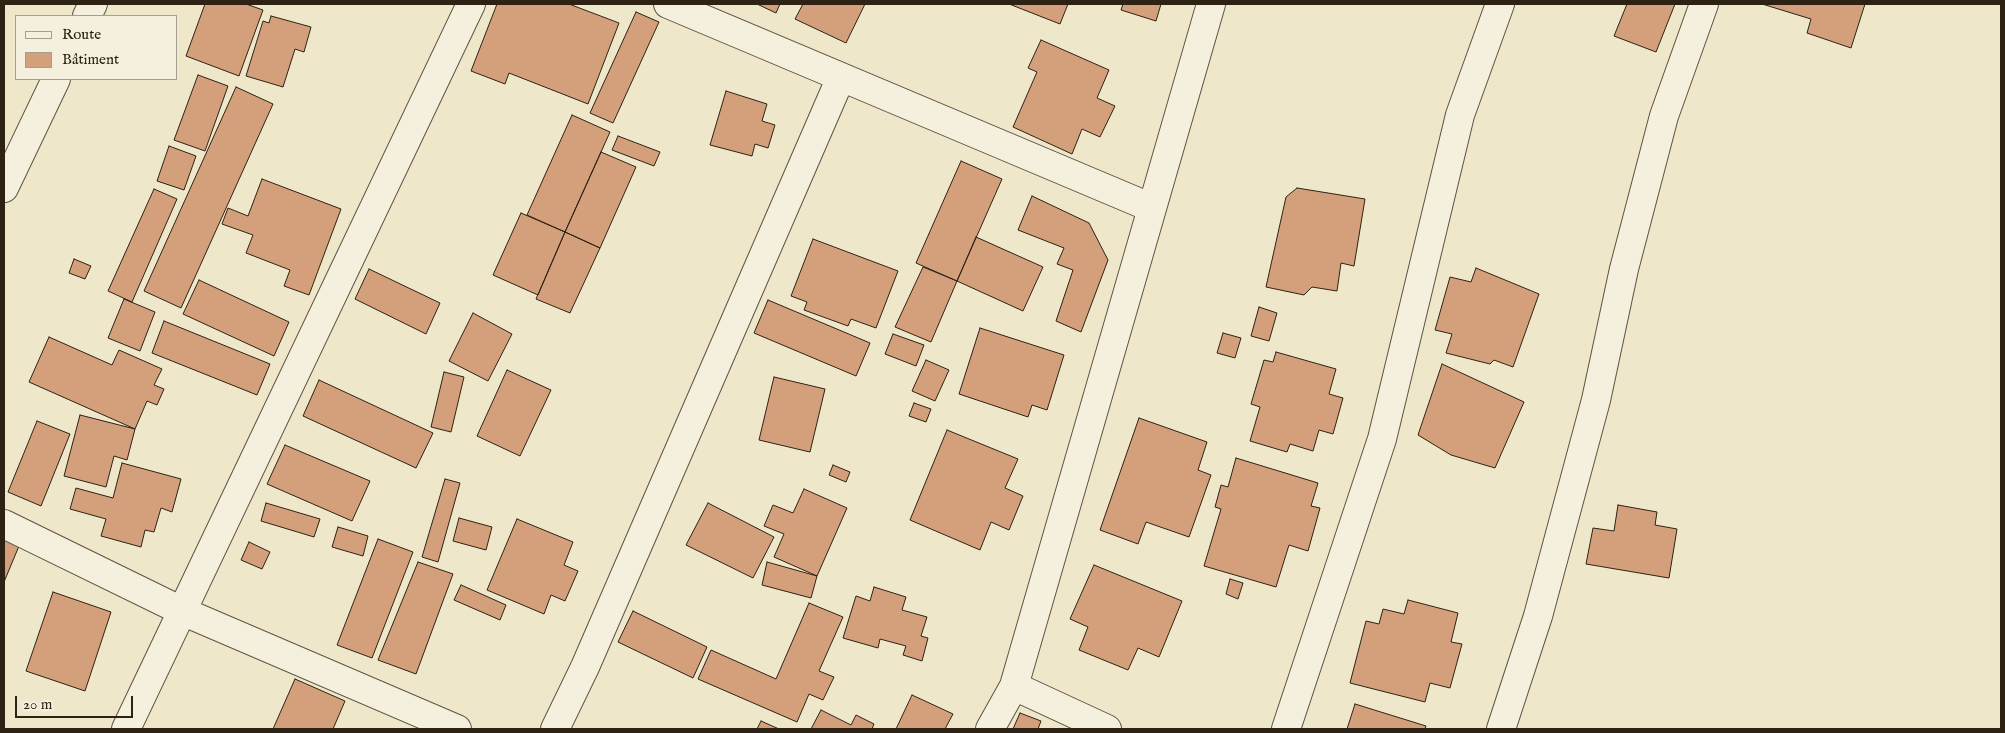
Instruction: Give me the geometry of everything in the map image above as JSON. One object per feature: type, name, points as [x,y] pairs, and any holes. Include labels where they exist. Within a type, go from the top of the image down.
[{"type":"street","points":[[126,729],[184,612],[471,4]]},
{"type":"street","points":[[668,4],[1152,208]]},
{"type":"street","points":[[990,729],[1014,686],[1211,4]]},
{"type":"street","points":[[1286,729],[1382,439],[1460,115],[1500,4]]},
{"type":"street","points":[[1501,729],[1538,616],[1591,419],[1624,268],[1664,116],[1704,4]]},
{"type":"street","points":[[555,729],[585,667],[841,77]]},
{"type":"street","points":[[4,188],[56,80]]},
{"type":"street","points":[[4,524],[184,612],[458,729]]},
{"type":"street","points":[[1014,686],[1107,729]]},
{"type":"building","points":[[205,4],[246,4],[263,10],[239,76],[186,56]]},
{"type":"building","points":[[497,4],[569,4],[619,23],[588,104],[509,73],[505,84],[471,71]]},
{"type":"building","points":[[757,4],[780,4],[776,13]]},
{"type":"building","points":[[803,4],[865,4],[846,43],[795,19]]},
{"type":"building","points":[[1009,4],[1068,4],[1060,24]]},
{"type":"building","points":[[1123,4],[1161,4],[1156,21],[1121,10]]},
{"type":"building","points":[[1627,4],[1675,4],[1656,52],[1614,36]]},
{"type":"building","points":[[1762,4],[1865,4],[1851,48],[1807,33],[1811,19]]},
{"type":"building","points":[[636,12],[659,22],[613,123],[590,113]]},
{"type":"building","points":[[271,16],[311,27],[304,52],[295,49],[283,87],[246,76],[263,21],[269,23]]},
{"type":"building","points":[[1041,40],[1109,70],[1097,98],[1115,106],[1100,137],[1082,129],[1072,154],[1013,127],[1037,72],[1028,68]]},
{"type":"building","points":[[198,75],[228,86],[205,151],[174,140]]},
{"type":"building","points":[[236,87],[273,104],[181,308],[144,291]]},
{"type":"building","points":[[726,91],[767,104],[762,121],[775,125],[768,148],[755,144],[752,156],[710,145]]},
{"type":"building","points":[[572,115],[610,132],[565,232],[527,215]]},
{"type":"building","points":[[618,136],[660,152],[654,166],[612,150]]},
{"type":"building","points":[[169,146],[196,156],[184,190],[157,181]]},
{"type":"building","points":[[601,152],[636,167],[600,248],[565,232]]},
{"type":"building","points":[[961,161],[1002,179],[957,281],[916,263]]},
{"type":"building","points":[[262,179],[341,209],[309,295],[284,286],[290,270],[246,253],[253,235],[222,224],[228,208],[248,216]]},
{"type":"building","points":[[1297,188],[1365,199],[1354,266],[1341,263],[1337,291],[1312,287],[1304,295],[1266,287],[1286,197]]},
{"type":"building","points":[[154,189],[177,199],[132,302],[108,291]]},
{"type":"building","points":[[1032,196],[1089,223],[1108,260],[1081,332],[1056,321],[1073,270],[1057,264],[1064,248],[1018,230]]},
{"type":"building","points":[[521,213],[565,232],[538,295],[493,275]]},
{"type":"building","points":[[565,232],[600,248],[570,313],[536,299]]},
{"type":"building","points":[[976,237],[1043,267],[1023,311],[957,281]]},
{"type":"building","points":[[813,239],[898,271],[876,328],[851,319],[848,326],[804,310],[807,302],[791,296]]},
{"type":"building","points":[[74,259],[91,266],[85,279],[69,273]]},
{"type":"building","points":[[923,267],[957,281],[931,342],[895,327]]},
{"type":"building","points":[[1476,268],[1539,294],[1513,367],[1494,360],[1490,364],[1446,353],[1452,334],[1435,330],[1450,277],[1471,282]]},
{"type":"building","points":[[369,269],[440,303],[426,334],[355,299]]},
{"type":"building","points":[[199,280],[289,322],[274,356],[183,314]]},
{"type":"building","points":[[124,299],[155,312],[140,351],[108,338]]},
{"type":"building","points":[[768,300],[870,343],[856,376],[754,333]]},
{"type":"building","points":[[1259,307],[1277,313],[1269,341],[1251,336]]},
{"type":"building","points":[[473,313],[512,334],[488,381],[449,361]]},
{"type":"building","points":[[164,321],[270,364],[257,395],[152,353]]},
{"type":"building","points":[[980,328],[1064,355],[1047,410],[1032,405],[1028,417],[959,394]]},
{"type":"building","points":[[1223,333],[1241,338],[1235,358],[1217,353]]},
{"type":"building","points":[[893,334],[924,345],[916,366],[885,354]]},
{"type":"building","points":[[49,337],[112,365],[119,350],[162,369],[154,385],[164,389],[157,405],[147,401],[135,429],[29,382]]},
{"type":"building","points":[[1276,352],[1336,369],[1329,394],[1343,398],[1333,434],[1319,430],[1313,451],[1290,444],[1287,452],[1250,441],[1260,407],[1251,404],[1264,360],[1273,362]]},
{"type":"building","points":[[926,360],[949,370],[935,401],[912,391]]},
{"type":"building","points":[[1442,364],[1524,402],[1495,468],[1451,455],[1418,435]]},
{"type":"building","points":[[507,370],[551,390],[520,456],[477,436]]},
{"type":"building","points":[[444,372],[464,377],[451,432],[431,427]]},
{"type":"building","points":[[774,377],[825,389],[810,452],[759,440]]},
{"type":"building","points":[[319,380],[433,433],[416,468],[303,416]]},
{"type":"building","points":[[914,403],[931,409],[926,422],[909,416]]},
{"type":"building","points":[[80,415],[135,429],[127,460],[114,456],[106,487],[64,476]]},
{"type":"building","points":[[1139,418],[1207,442],[1198,470],[1211,475],[1189,537],[1146,522],[1138,544],[1100,530]]},
{"type":"building","points":[[37,421],[70,434],[41,506],[8,492]]},
{"type":"building","points":[[947,430],[1018,459],[1005,488],[1023,496],[1009,530],[991,522],[980,550],[910,520]]},
{"type":"building","points":[[285,445],[370,481],[352,521],[267,484]]},
{"type":"building","points":[[1236,458],[1318,483],[1311,506],[1320,508],[1308,551],[1289,545],[1276,587],[1204,566],[1221,509],[1215,507],[1221,485],[1228,487]]},
{"type":"building","points":[[122,463],[181,479],[172,512],[161,508],[154,532],[145,530],[141,547],[101,536],[106,519],[70,509],[76,488],[113,498]]},
{"type":"building","points":[[833,465],[850,472],[846,482],[829,475]]},
{"type":"building","points":[[445,479],[460,483],[438,562],[422,557]]},
{"type":"building","points":[[804,489],[847,508],[817,576],[774,557],[784,534],[764,526],[773,505],[793,513]]},
{"type":"building","points":[[266,503],[320,519],[314,537],[261,521]]},
{"type":"building","points":[[708,503],[774,537],[753,578],[686,545]]},
{"type":"building","points":[[1618,505],[1657,512],[1655,525],[1677,529],[1669,578],[1586,564],[1593,528],[1614,531]]},
{"type":"building","points":[[459,518],[492,527],[486,550],[453,541]]},
{"type":"building","points":[[517,519],[573,542],[564,565],[578,571],[565,601],[551,595],[544,614],[487,590]]},
{"type":"building","points":[[338,527],[368,536],[363,556],[332,547]]},
{"type":"building","points":[[4,539],[19,546],[4,582]]},
{"type":"building","points":[[378,539],[413,552],[372,658],[337,645]]},
{"type":"building","points":[[249,542],[270,552],[262,569],[241,560]]},
{"type":"building","points":[[418,562],[453,574],[416,674],[378,660]]},
{"type":"building","points":[[767,562],[817,576],[811,598],[762,585]]},
{"type":"building","points":[[1094,565],[1182,601],[1159,657],[1138,648],[1128,670],[1079,650],[1088,627],[1070,619]]},
{"type":"building","points":[[1230,579],[1243,583],[1238,599],[1226,594]]},
{"type":"building","points":[[461,585],[506,605],[500,620],[454,600]]},
{"type":"building","points":[[874,587],[906,597],[902,610],[927,617],[921,636],[928,638],[922,661],[903,655],[906,646],[880,639],[878,648],[843,638],[856,596],[870,601]]},
{"type":"building","points":[[53,592],[111,612],[85,691],[26,671]]},
{"type":"building","points":[[1408,600],[1458,613],[1451,642],[1462,644],[1450,688],[1430,683],[1425,702],[1350,683],[1366,621],[1379,624],[1383,609],[1404,614]]},
{"type":"building","points":[[809,603],[843,617],[819,671],[834,677],[823,700],[809,694],[797,722],[698,679],[711,650],[776,679]]},
{"type":"building","points":[[633,611],[707,647],[693,678],[618,642]]},
{"type":"building","points":[[295,679],[345,701],[333,729],[273,729]]},
{"type":"building","points":[[912,695],[953,714],[945,729],[896,729]]},
{"type":"building","points":[[1355,704],[1426,726],[1425,729],[1347,729]]},
{"type":"building","points":[[821,710],[851,725],[856,715],[874,724],[872,729],[811,729]]},
{"type":"building","points":[[1020,713],[1041,721],[1038,729],[1013,729]]},
{"type":"building","points":[[761,721],[779,729],[757,729]]}]
